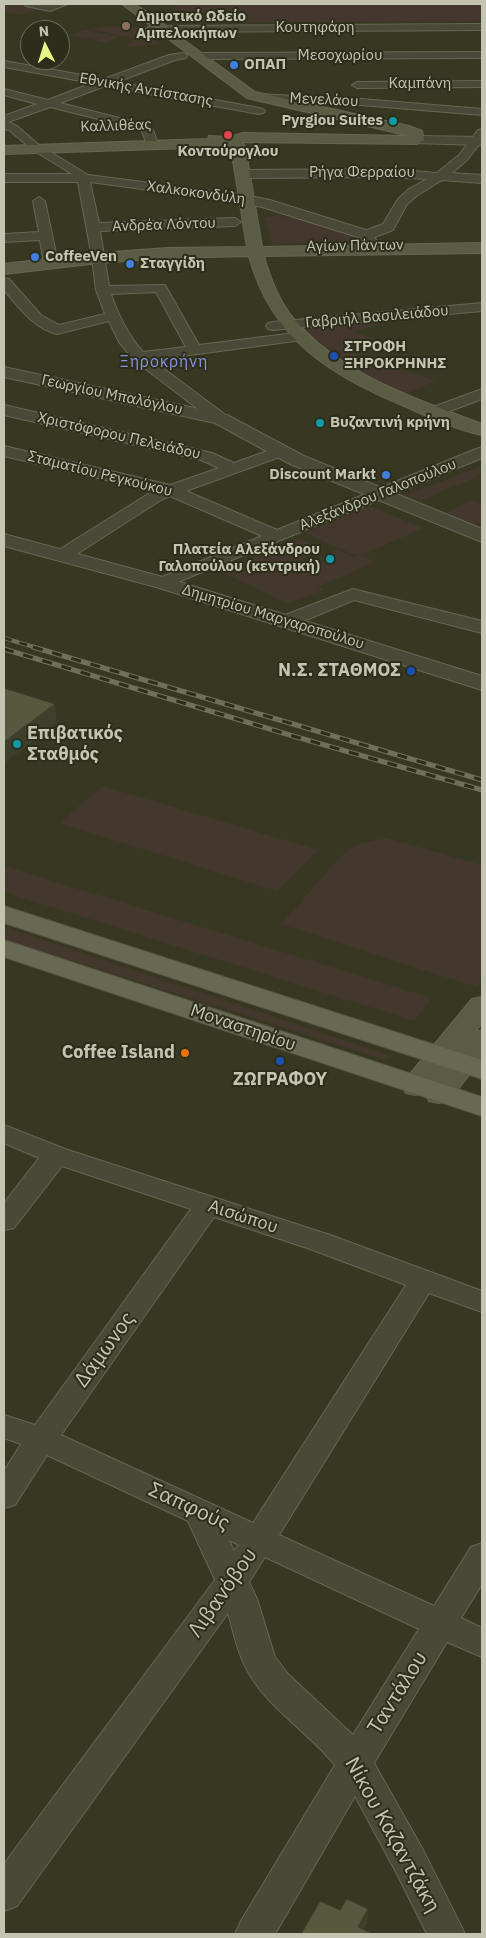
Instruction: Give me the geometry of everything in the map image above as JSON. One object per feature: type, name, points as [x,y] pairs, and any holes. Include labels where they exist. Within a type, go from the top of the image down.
[{"type":"main road","points":[[114,4],[149,30],[181,50],[259,111],[225,146],[239,198],[248,280],[309,360],[340,381],[418,418],[482,442]]},
{"type":"main road","points":[[127,4],[164,30],[181,50],[199,50],[219,71],[255,96],[405,128],[415,132],[417,140]]},
{"type":"main road","points":[[231,140],[238,146],[242,174],[235,222],[244,251],[270,295],[286,331],[368,383],[434,412],[482,430]]},
{"type":"main road","name":"Καλλιθέας","points":[[4,148],[231,140],[417,140]]},
{"type":"main road","name":"Αγίων Πάντων","points":[[4,269],[99,258],[370,243],[482,243]]},
{"type":"main road","name":"Αγίων Πάντων","points":[[370,243],[482,248]]},
{"type":"main road","name":"Μοναστηρίου","points":[[4,914],[462,1064]]},
{"type":"main road","name":"Μοναστηρίου","points":[[4,948],[482,1107]]},
{"type":"main road","points":[[462,1064],[482,1005]]},
{"type":"main road","points":[[427,1090],[462,1064],[482,1040]]},
{"type":"street","points":[[29,4],[50,8],[62,4]]},
{"type":"street","points":[[469,27],[481,58]]},
{"type":"street","name":"Κουτηφάρη","points":[[149,30],[482,27]]},
{"type":"street","points":[[348,28],[350,56],[361,102]]},
{"type":"street","points":[[4,120],[173,57],[181,50]]},
{"type":"street","name":"Μεσοχωρίου","points":[[199,50],[350,56],[481,58]]},
{"type":"street","name":"Εθνικής Αντίστασης","points":[[4,64],[259,111]]},
{"type":"street","points":[[219,71],[238,71]]},
{"type":"street","name":"Καμπάνη","points":[[355,77],[482,84]]},
{"type":"street","points":[[4,92],[142,127],[147,130],[152,142]]},
{"type":"street","name":"Μενελάου","points":[[255,96],[482,112]]},
{"type":"street","points":[[405,128],[421,107]]},
{"type":"street","points":[[4,125],[14,129],[35,146],[80,173],[83,178],[104,290],[113,316],[126,342],[138,357],[194,402],[221,419]]},
{"type":"street","points":[[417,140],[481,138]]},
{"type":"street","points":[[370,243],[388,227],[393,214],[404,199],[458,162],[481,138]]},
{"type":"street","points":[[458,162],[474,162]]},
{"type":"street","name":"Ρήγα Φερραίου","points":[[242,174],[387,173],[482,179]]},
{"type":"street","name":"Χαλκοκονδύλη","points":[[4,178],[83,178],[239,198],[265,203],[370,243]]},
{"type":"street","points":[[39,201],[51,263]]},
{"type":"street","name":"Ανδρέα Λόντου","points":[[93,227],[235,222]]},
{"type":"street","points":[[4,238],[46,236]]},
{"type":"street","points":[[4,282],[36,318],[57,330],[113,316]]},
{"type":"street","points":[[104,290],[160,288],[196,350]]},
{"type":"street","name":"Γαβριήλ Βασιλειάδου","points":[[138,357],[196,350],[286,331],[482,307]]},
{"type":"street","name":"Γεωργίου Μπαλόγλου","points":[[4,372],[221,419],[279,452],[482,536]]},
{"type":"street","points":[[434,412],[482,394]]},
{"type":"street","name":"Χριστόφορου Πελειάδου","points":[[4,410],[206,456],[232,468]]},
{"type":"street","name":"Σταματίου Ρεγκούκου","points":[[4,451],[170,490],[277,536]]},
{"type":"street","points":[[63,555],[151,498],[279,452]]},
{"type":"street","name":"Αλεξάνδρου Γαλοπούλου","points":[[163,583],[482,452]]},
{"type":"street","name":"Δημητρίου Μαργαροπούλου","points":[[4,540],[163,583],[482,683]]},
{"type":"street","points":[[287,622],[353,594],[482,627]]},
{"type":"street","name":"Αισώπου","points":[[4,1133],[56,1155],[320,1242],[482,1302]]},
{"type":"street","points":[[4,1221],[56,1155]]},
{"type":"street","name":"Δάμωνος","points":[[4,1496],[41,1439],[208,1206]]},
{"type":"street","name":"Λιβανόβου","points":[[4,1894],[233,1581],[424,1279]]},
{"type":"street","name":"Σαπφούς","points":[[4,1426],[41,1439],[482,1643]]},
{"type":"street","name":"Νίκου Καζαντζάκη","points":[[200,1513],[241,1599],[256,1653],[262,1666],[276,1684],[335,1739],[355,1763],[409,1860],[446,1934]]},
{"type":"street","name":"Ταντάλου","points":[[254,1934],[355,1763],[482,1556]]},
{"type":"shaded area","points":[[4,4],[19,4],[43,8],[20,15],[4,12]]},
{"type":"shaded area","points":[[175,4],[482,4],[482,21],[185,23]]},
{"type":"shaded area","points":[[116,26],[126,29],[139,27],[159,44],[125,47],[135,39],[91,29]]},
{"type":"shaded area","points":[[86,30],[120,37],[105,42],[70,35]]},
{"type":"shaded area","points":[[278,215],[299,218],[354,236],[356,240],[348,242],[272,244],[265,218]]},
{"type":"shaded area","points":[[401,318],[354,332],[378,340],[352,352],[436,381],[397,397],[368,383],[289,325]]},
{"type":"shaded area","points":[[482,466],[482,472],[475,478],[421,500],[406,495]]},
{"type":"shaded area","points":[[471,501],[482,505],[482,522],[474,525],[445,513]]},
{"type":"shaded area","points":[[369,506],[423,528],[360,556],[376,561],[320,586],[313,583],[324,589],[289,604],[219,571],[299,539],[318,547],[318,552],[281,568],[297,576],[328,562],[320,558],[337,550],[350,556],[357,556],[305,533]]},
{"type":"shaded area","points":[[103,786],[318,850],[277,891],[59,823]]},
{"type":"shaded area","points":[[386,838],[482,865],[482,980],[477,987],[281,924],[341,856],[356,845]]},
{"type":"shaded area","points":[[4,866],[432,998],[414,1021],[4,892]]},
{"type":"shaded area","points":[[4,927],[391,1056],[391,1059],[383,1059],[74,961],[46,956],[4,941]]},
{"type":"building","points":[[4,688],[55,704],[4,742]]},
{"type":"building","points":[[347,1899],[368,1909],[358,1927],[373,1934],[301,1934],[320,1901],[340,1910]]},
{"type":"railway","points":[[4,638],[37,648]]},
{"type":"railway","points":[[33,647],[482,780]]},
{"type":"railway","points":[[4,649],[293,736],[482,790]]},
{"type":"place","name":"Δημοτικό Ωδείο Αμπελοκήπων","points":[[126,26]]},
{"type":"place","name":"ΟΠΑΠ","points":[[234,65]]},
{"type":"place","name":"Pyrgiou Suites","points":[[393,121]]},
{"type":"place","name":"Κοντούρογλου","points":[[228,135]]},
{"type":"place","name":"CoffeeVen","points":[[35,257]]},
{"type":"place","name":"Σταγγίδη","points":[[130,264]]},
{"type":"place","name":"ΣΤΡΟΦΗ ΞΗΡΟΚΡΗΝΗΣ","points":[[334,356]]},
{"type":"place","name":"Βυζαντινή κρήνη","points":[[320,423]]},
{"type":"place","name":"Discount Markt","points":[[386,475]]},
{"type":"place","name":"Πλατεία Αλεξάνδρου Γαλοπούλου (κεντρική)","points":[[330,559]]},
{"type":"place","name":"Ν.Σ. ΣΤΑΘΜΟΣ","points":[[411,671]]},
{"type":"place","name":"Επιβατικός Σταθμός","points":[[17,744]]},
{"type":"place","name":"Coffee Island","points":[[185,1053]]},
{"type":"place","name":"ΖΩΓΡΑΦΟΥ","points":[[280,1061]]},
{"type":"district","name":"Ξηροκρήνη","points":[[164,362]]}]
